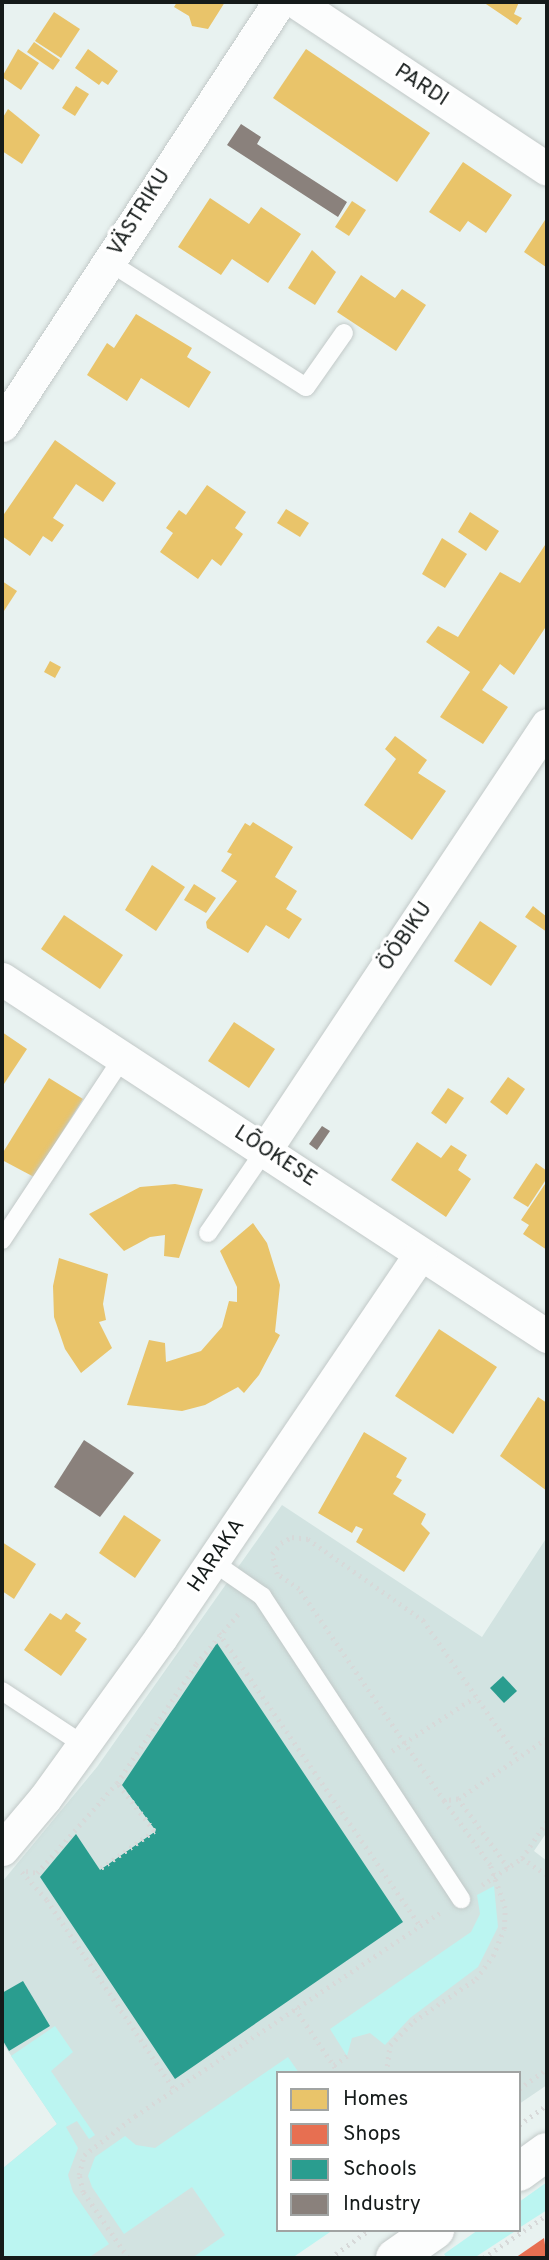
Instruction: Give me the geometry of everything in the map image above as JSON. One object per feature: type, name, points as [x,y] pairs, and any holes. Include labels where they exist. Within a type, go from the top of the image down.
[{"type":"street","name":"VÄSTRIKU","points":[[2,425],[279,2]]},
{"type":"street","name":"PARDI","points":[[296,2],[547,169]]},
{"type":"street","name":"ÖÖBIKU","points":[[265,1150],[547,725]]},
{"type":"street","name":"LÕOKESE","points":[[2,979],[547,1336]]},
{"type":"street","name":"HARAKA","points":[[2,1849],[83,1745],[213,1562],[420,1255]]},
{"type":"street","points":[[521,2171],[547,2152]]},
{"type":"street","points":[[395,2258],[432,2232]]},
{"type":"lane","points":[[109,262],[306,387],[344,332]]},
{"type":"lane","points":[[2,1240],[122,1059]]},
{"type":"lane","points":[[208,1233],[265,1150]]},
{"type":"lane","points":[[213,1562],[262,1596],[461,1899]]},
{"type":"lane","points":[[2,1691],[83,1745]]},
{"type":"path","points":[[386,2071],[383,2058],[400,2034],[476,1979],[494,1956],[504,1929],[505,1908],[495,1876],[405,1743],[299,1588],[278,1574],[272,1554],[281,1542],[292,1537],[309,1539],[423,1620],[519,1758]]},
{"type":"path","points":[[174,2089],[47,1900],[20,1870],[37,1873],[117,1783],[219,1633],[241,1613],[232,1606]]},
{"type":"path","points":[[219,1633],[419,1926]]},
{"type":"path","points":[[385,1755],[475,1697]]},
{"type":"path","points":[[444,1801],[457,1799],[547,1738]]},
{"type":"path","points":[[101,1868],[154,1831],[117,1783]]},
{"type":"path","points":[[457,1799],[508,1868]]},
{"type":"path","points":[[128,2258],[83,2192],[79,2175],[84,2155],[174,2089],[522,1858],[547,1821]]},
{"type":"path","points":[[522,1858],[547,1875]]},
{"type":"path","points":[[295,2008],[338,2071]]},
{"type":"path","points":[[334,2065],[347,2056]]},
{"type":"path","points":[[521,2088],[547,2069]]},
{"type":"path","points":[[521,2124],[547,2105]]},
{"type":"path","points":[[483,2258],[547,2215]]},
{"type":"path","points":[[330,2258],[366,2232]]},
{"type":"shaded area","points":[[282,1505],[482,1637],[547,1537],[547,1832],[534,1851],[547,1861],[547,2085],[521,2103],[521,2071],[276,2071],[276,2232],[279,2232],[292,2258],[2,2258],[2,2169],[57,2124],[2,2042],[2,1882],[97,1767]]},
{"type":"shaded area","points":[[494,1886],[498,1927],[478,1967],[410,2018],[385,2045],[370,2033],[352,2038],[347,2056],[330,2029],[471,1932],[480,1914],[477,1895]]},
{"type":"shaded area","points":[[55,2026],[73,2052],[51,2071],[95,2135],[89,2139],[77,2121],[66,2127],[78,2148],[68,2175],[73,2192],[109,2244],[88,2258],[2,2258],[2,2169],[57,2124],[11,2056]]},
{"type":"shaded area","points":[[288,2057],[298,2071],[276,2071],[276,2232],[330,2232],[292,2258],[192,2258],[225,2235],[192,2187],[124,2234],[92,2187],[88,2176],[95,2157],[125,2136],[136,2145],[155,2148]]},
{"type":"shaded area","points":[[547,2182],[547,2210],[521,2227],[521,2201]]},
{"type":"shaded area","points":[[475,2232],[514,2232],[474,2258],[447,2258],[444,2254]]},
{"type":"building: Homes","points":[[177,2],[225,2],[208,29],[192,26],[189,16],[174,7]]},
{"type":"building: Homes","points":[[483,2],[519,2],[514,14],[522,18],[517,25]]},
{"type":"building: Homes","points":[[54,12],[80,29],[61,58],[35,41]]},
{"type":"building: Homes","points":[[34,42],[60,60],[53,70],[27,52]]},
{"type":"building: Homes","points":[[18,49],[39,63],[21,90],[2,77]]},
{"type":"building: Homes","points":[[88,49],[118,71],[108,85],[102,81],[99,85],[75,68]]},
{"type":"building: Homes","points":[[306,49],[430,133],[397,182],[273,98]]},
{"type":"building: Homes","points":[[76,86],[89,94],[75,116],[62,108]]},
{"type":"building: Homes","points":[[8,109],[40,135],[22,164],[2,151],[2,119]]},
{"type":"building: Homes","points":[[463,162],[512,195],[486,233],[468,221],[460,232],[429,212]]},
{"type":"building: Homes","points":[[210,198],[249,224],[261,207],[301,234],[268,283],[232,259],[221,275],[178,247]]},
{"type":"building: Homes","points":[[352,201],[366,210],[349,236],[335,227]]},
{"type":"building: Homes","points":[[545,220],[547,221],[546,267],[524,252]]},
{"type":"building: Homes","points":[[312,250],[336,272],[315,305],[288,288]]},
{"type":"building: Homes","points":[[361,275],[395,298],[402,289],[426,305],[396,351],[337,312]]},
{"type":"building: Homes","points":[[136,314],[192,348],[187,357],[211,372],[189,408],[141,378],[127,401],[87,375],[107,343],[114,348]]},
{"type":"building: Homes","points":[[55,440],[116,483],[103,502],[76,484],[53,518],[64,525],[52,542],[43,536],[30,556],[2,536],[2,517]]},
{"type":"building: Homes","points":[[207,485],[246,512],[235,528],[243,534],[221,566],[212,559],[198,579],[160,552],[173,533],[166,528],[179,510],[186,515]]},
{"type":"building: Homes","points":[[286,509],[309,523],[300,537],[277,523]]},
{"type":"building: Homes","points":[[470,512],[499,531],[486,551],[458,532]]},
{"type":"building: Homes","points":[[442,538],[467,554],[445,588],[422,574]]},
{"type":"building: Homes","points":[[547,542],[547,625],[514,675],[500,664],[482,690],[508,707],[483,744],[440,717],[470,672],[426,642],[438,626],[458,637],[500,572],[520,583]]},
{"type":"building: Homes","points":[[2,581],[17,591],[2,614]]},
{"type":"building: Homes","points":[[50,661],[61,667],[55,678],[44,672]]},
{"type":"building: Homes","points":[[395,736],[427,760],[418,773],[446,791],[412,840],[364,805],[396,759],[385,749]]},
{"type":"building: Homes","points":[[253,822],[293,847],[275,877],[297,891],[286,909],[302,919],[289,939],[266,925],[248,953],[207,928],[206,922],[237,881],[221,871],[232,854],[227,852],[245,823],[250,826]]},
{"type":"building: Homes","points":[[152,865],[185,887],[156,931],[125,910]]},
{"type":"building: Homes","points":[[194,884],[216,898],[206,913],[184,900]]},
{"type":"building: Homes","points":[[533,906],[547,917],[547,932],[525,917]]},
{"type":"building: Homes","points":[[64,915],[123,955],[100,989],[41,949]]},
{"type":"building: Homes","points":[[480,921],[517,946],[491,986],[454,961]]},
{"type":"building: Homes","points":[[234,1022],[275,1049],[249,1088],[208,1061]]},
{"type":"building: Homes","points":[[2,1032],[27,1049],[2,1087]]},
{"type":"building: Homes","points":[[508,1077],[525,1089],[507,1115],[490,1102]]},
{"type":"building: Homes","points":[[49,1078],[83,1099],[34,1177],[2,1160],[2,1154]]},
{"type":"building: Homes","points":[[448,1088],[464,1098],[446,1124],[431,1113]]},
{"type":"building: Homes","points":[[417,1142],[441,1158],[451,1145],[467,1155],[458,1170],[471,1179],[446,1217],[391,1180]]},
{"type":"building: Homes","points":[[536,1163],[547,1171],[547,1178],[528,1207],[513,1198]]},
{"type":"building: Homes","points":[[547,1181],[547,1250],[523,1234],[529,1225],[521,1220]]},
{"type":"building: Homes","points":[[175,1184],[203,1189],[179,1258],[164,1256],[165,1235],[150,1237],[124,1251],[89,1214],[140,1187]]},
{"type":"building: Homes","points":[[253,1223],[267,1243],[280,1285],[275,1332],[280,1335],[259,1375],[244,1393],[238,1387],[205,1405],[182,1411],[127,1405],[149,1340],[165,1343],[166,1362],[201,1351],[222,1327],[229,1301],[237,1302],[237,1287],[220,1251]]},
{"type":"building: Homes","points":[[59,1258],[108,1274],[103,1304],[106,1320],[99,1322],[112,1348],[81,1373],[65,1349],[54,1317],[53,1286]]},
{"type":"building: Homes","points":[[439,1329],[497,1367],[453,1434],[395,1396]]},
{"type":"building: Homes","points":[[538,1397],[547,1403],[547,1491],[500,1456]]},
{"type":"building: Homes","points":[[364,1432],[407,1458],[396,1477],[402,1480],[393,1494],[426,1514],[421,1524],[430,1533],[404,1572],[356,1542],[363,1529],[356,1526],[352,1533],[318,1513]]},
{"type":"building: Homes","points":[[124,1515],[161,1540],[135,1578],[99,1553]]},
{"type":"building: Homes","points":[[2,1542],[36,1564],[14,1599],[2,1591]]},
{"type":"building: Homes","points":[[50,1613],[61,1620],[66,1613],[81,1623],[75,1631],[87,1639],[61,1676],[24,1650]]},
{"type":"building: Shops","points":[[544,2238],[547,2258],[515,2258]]},
{"type":"building: Schools","points":[[217,1643],[403,1922],[175,2079],[40,1877],[76,1834],[100,1870],[156,1831],[122,1785]]},
{"type":"building: Schools","points":[[503,1676],[517,1691],[504,1703],[490,1688]]},
{"type":"building: Schools","points":[[23,1981],[50,2026],[9,2051],[2,2039],[2,1993]]},
{"type":"building: Industry","points":[[241,124],[261,137],[257,144],[347,202],[338,217],[227,145]]},
{"type":"building: Industry","points":[[322,1126],[330,1131],[317,1150],[309,1144]]},
{"type":"building: Industry","points":[[84,1440],[134,1473],[100,1517],[54,1487]]}]
